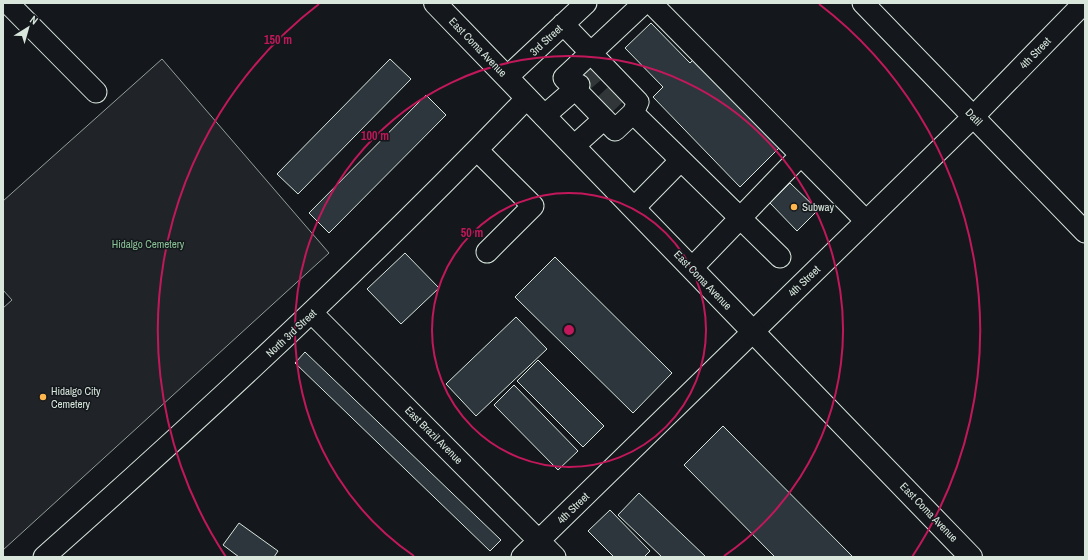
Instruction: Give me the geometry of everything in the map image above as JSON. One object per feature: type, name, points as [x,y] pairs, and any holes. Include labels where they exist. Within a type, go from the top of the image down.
[{"type":"main road","name":"East Coma Avenue","points":[[435,3],[938,521],[971,557]]},
{"type":"main road","points":[[938,521],[979,557]]},
{"type":"street","points":[[8,3],[96,92]]},
{"type":"street","name":"3rd Street","points":[[507,77],[586,3]]},
{"type":"street","points":[[544,116],[588,73],[644,3]]},
{"type":"street","points":[[651,3],[866,221]]},
{"type":"street","name":"Datil","points":[[863,3],[1085,232]]},
{"type":"street","name":"4th Street","points":[[522,557],[974,116],[1084,3]]},
{"type":"street","points":[[564,24],[588,73],[601,113],[615,130],[633,113],[638,102],[588,73]]},
{"type":"street","name":"North 3rd Street","points":[[44,557],[174,442],[312,313],[477,150],[527,98]]},
{"type":"street","points":[[574,146],[601,113]]},
{"type":"street","points":[[633,113],[739,219],[780,257]]},
{"type":"street","points":[[477,150],[533,206],[487,252]]},
{"type":"street","points":[[692,268],[800,155]]},
{"type":"street","points":[[634,208],[681,160]]},
{"type":"street","name":"East Brazil Avenue","points":[[312,313],[555,557]]},
{"type":"green space","name":"Hidalgo Cemetery","points":[[162,59],[329,253],[3,550],[3,308],[12,300],[3,290],[3,201]]},
{"type":"building","points":[[651,23],[690,63],[693,60],[779,148],[740,187],[653,97],[663,87],[625,48]]},
{"type":"building","points":[[390,59],[411,79],[298,194],[277,174]]},
{"type":"building","points":[[426,95],[446,115],[329,233],[309,213]]},
{"type":"building","name":"Subway","points":[[790,183],[818,210],[797,231],[770,203]]},
{"type":"building","points":[[405,253],[439,288],[401,324],[367,289]]},
{"type":"building","points":[[555,257],[672,373],[633,413],[515,297]]},
{"type":"building","points":[[516,317],[547,349],[476,416],[446,384]]},
{"type":"building","points":[[305,352],[501,540],[490,551],[295,363]]},
{"type":"building","points":[[538,360],[604,426],[583,447],[517,381]]},
{"type":"building","points":[[514,385],[578,451],[558,470],[494,405]]},
{"type":"building","points":[[723,426],[853,557],[775,557],[684,465]]},
{"type":"building","points":[[639,493],[706,557],[662,557],[618,515]]},
{"type":"building","points":[[610,510],[650,551],[644,557],[614,557],[588,531]]},
{"type":"building","points":[[239,523],[278,551],[274,557],[239,557],[223,545]]},
{"type":"tunnel","points":[[579,85],[594,72]]},
{"type":"tunnel","points":[[600,109],[616,94]]},
{"type":"place","name":"Subway","points":[[794,207]]},
{"type":"place","name":"Hidalgo City Cemetery","points":[[43,397]]}]
